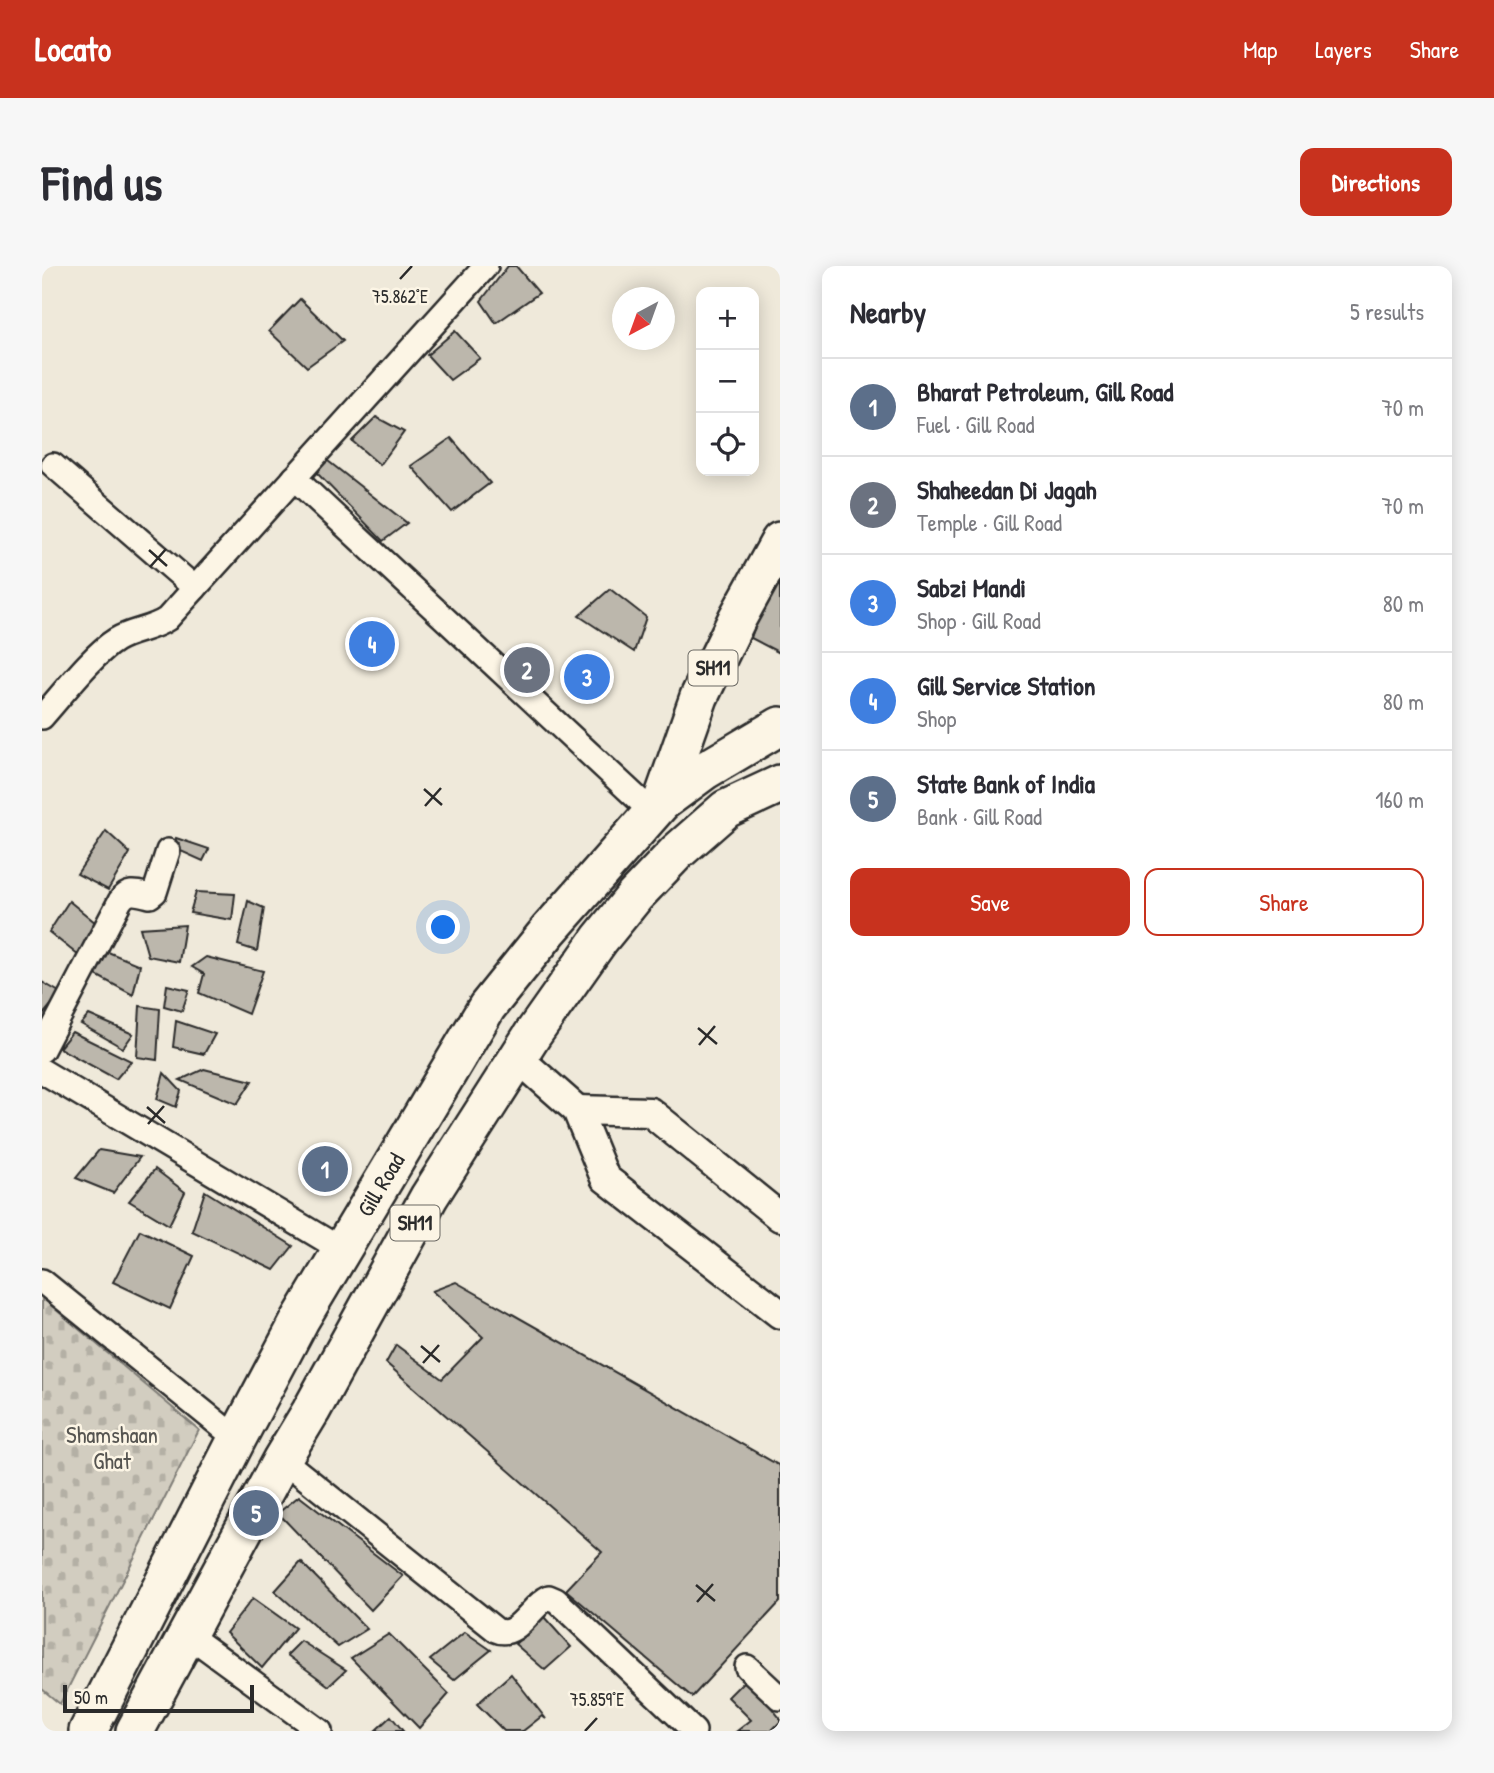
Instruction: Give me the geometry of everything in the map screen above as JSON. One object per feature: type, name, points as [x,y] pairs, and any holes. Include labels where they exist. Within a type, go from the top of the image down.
[{"type":"main road","name":"SH11","points":[[657,807],[699,696],[780,541]]},
{"type":"main road","name":"Gill Road","points":[[88,1731],[300,1320],[486,1007],[549,930],[657,807],[704,771],[780,726]]},
{"type":"main road","name":"Gill Road","points":[[135,1731],[282,1459],[429,1197],[518,1058],[600,939],[635,896],[726,809],[780,784]]},
{"type":"street","points":[[42,717],[116,640],[158,625],[167,619],[486,266]]},
{"type":"street","points":[[53,465],[195,588]]},
{"type":"street","points":[[294,478],[657,807]]},
{"type":"street","points":[[42,1050],[120,901],[125,894],[131,892],[150,896],[155,892],[168,851]]},
{"type":"street","points":[[518,1058],[577,1110],[605,1178],[780,1314]]},
{"type":"street","points":[[42,1071],[342,1250]]},
{"type":"street","points":[[577,1110],[650,1112],[780,1217]]},
{"type":"street","points":[[42,1281],[237,1439]]},
{"type":"street","points":[[282,1459],[496,1630],[511,1632],[541,1600],[549,1597],[556,1600],[694,1731]]},
{"type":"street","points":[[187,1634],[320,1731]]},
{"type":"street","points":[[747,1667],[780,1698]]},
{"type":"green space","name":"Shamshaan Ghat","points":[[42,1298],[199,1430],[60,1704],[42,1689]]},
{"type":"building","points":[[508,266],[516,266],[539,293],[496,323],[481,301]]},
{"type":"building","points":[[300,299],[343,341],[307,367],[269,331]]},
{"type":"building","points":[[455,331],[480,358],[450,380],[427,355]]},
{"type":"building","points":[[376,417],[404,432],[380,465],[352,441]]},
{"type":"building","points":[[451,438],[490,483],[452,512],[411,466]]},
{"type":"building","points":[[328,461],[407,523],[383,541],[313,469]]},
{"type":"building","points":[[770,575],[780,579],[780,653],[751,638]]},
{"type":"building","points":[[610,589],[646,617],[634,652],[579,616]]},
{"type":"building","points":[[106,831],[130,853],[108,890],[77,874]]},
{"type":"building","points":[[176,838],[209,849],[203,861],[174,848]]},
{"type":"building","points":[[196,892],[235,894],[232,920],[190,913]]},
{"type":"building","points":[[69,901],[96,923],[79,956],[49,932]]},
{"type":"building","points":[[248,901],[264,908],[257,951],[238,945]]},
{"type":"building","points":[[185,925],[179,962],[148,956],[140,928]]},
{"type":"building","points":[[103,950],[140,965],[133,995],[94,974]]},
{"type":"building","points":[[206,957],[263,971],[248,1014],[199,993],[204,974],[192,967]]},
{"type":"building","points":[[42,982],[61,993],[42,1016]]},
{"type":"building","points":[[167,985],[189,990],[182,1011],[164,1006]]},
{"type":"building","points":[[140,1006],[160,1009],[157,1060],[137,1057]]},
{"type":"building","points":[[89,1015],[133,1034],[123,1048],[81,1024]]},
{"type":"building","points":[[176,1021],[215,1034],[204,1054],[173,1047]]},
{"type":"building","points":[[72,1032],[131,1061],[116,1079],[59,1048]]},
{"type":"building","points":[[204,1069],[252,1081],[237,1104],[180,1080]]},
{"type":"building","points":[[164,1073],[181,1091],[176,1107],[157,1099]]},
{"type":"building","points":[[99,1150],[140,1157],[113,1193],[76,1178]]},
{"type":"building","points":[[155,1169],[185,1192],[169,1225],[129,1201]]},
{"type":"building","points":[[205,1191],[293,1246],[274,1270],[192,1231]]},
{"type":"building","points":[[140,1230],[194,1256],[170,1309],[113,1282]]},
{"type":"building","points":[[456,1282],[780,1466],[780,1602],[692,1697],[566,1590],[602,1552],[386,1363],[396,1345],[442,1379],[483,1337],[432,1291]]},
{"type":"building","points":[[299,1496],[403,1576],[371,1610],[278,1513]]},
{"type":"building","points":[[301,1562],[367,1629],[338,1647],[275,1591]]},
{"type":"building","points":[[253,1598],[295,1628],[262,1668],[226,1633]]},
{"type":"building","points":[[544,1617],[571,1647],[545,1670],[515,1644]]},
{"type":"building","points":[[465,1632],[491,1650],[454,1680],[430,1660]]},
{"type":"building","points":[[389,1634],[449,1694],[419,1728],[351,1658]]},
{"type":"building","points":[[301,1641],[346,1670],[329,1686],[287,1655]]},
{"type":"building","points":[[511,1674],[546,1719],[542,1716],[523,1731],[504,1731],[477,1704]]},
{"type":"building","points":[[747,1678],[780,1718],[780,1722],[771,1731],[737,1731],[751,1720],[728,1697]]},
{"type":"building","points":[[391,1716],[403,1731],[375,1731]]},
{"type":"place","name":"Gill Service Station","points":[[372,644]]},
{"type":"place","name":"Shaheedan Di Jagah","points":[[527,670]]},
{"type":"place","name":"Sabzi Mandi","points":[[587,677]]},
{"type":"place","name":"Bharat Petroleum, Gill Road","points":[[325,1169]]},
{"type":"place","name":"State Bank of India","points":[[256,1513]]}]
